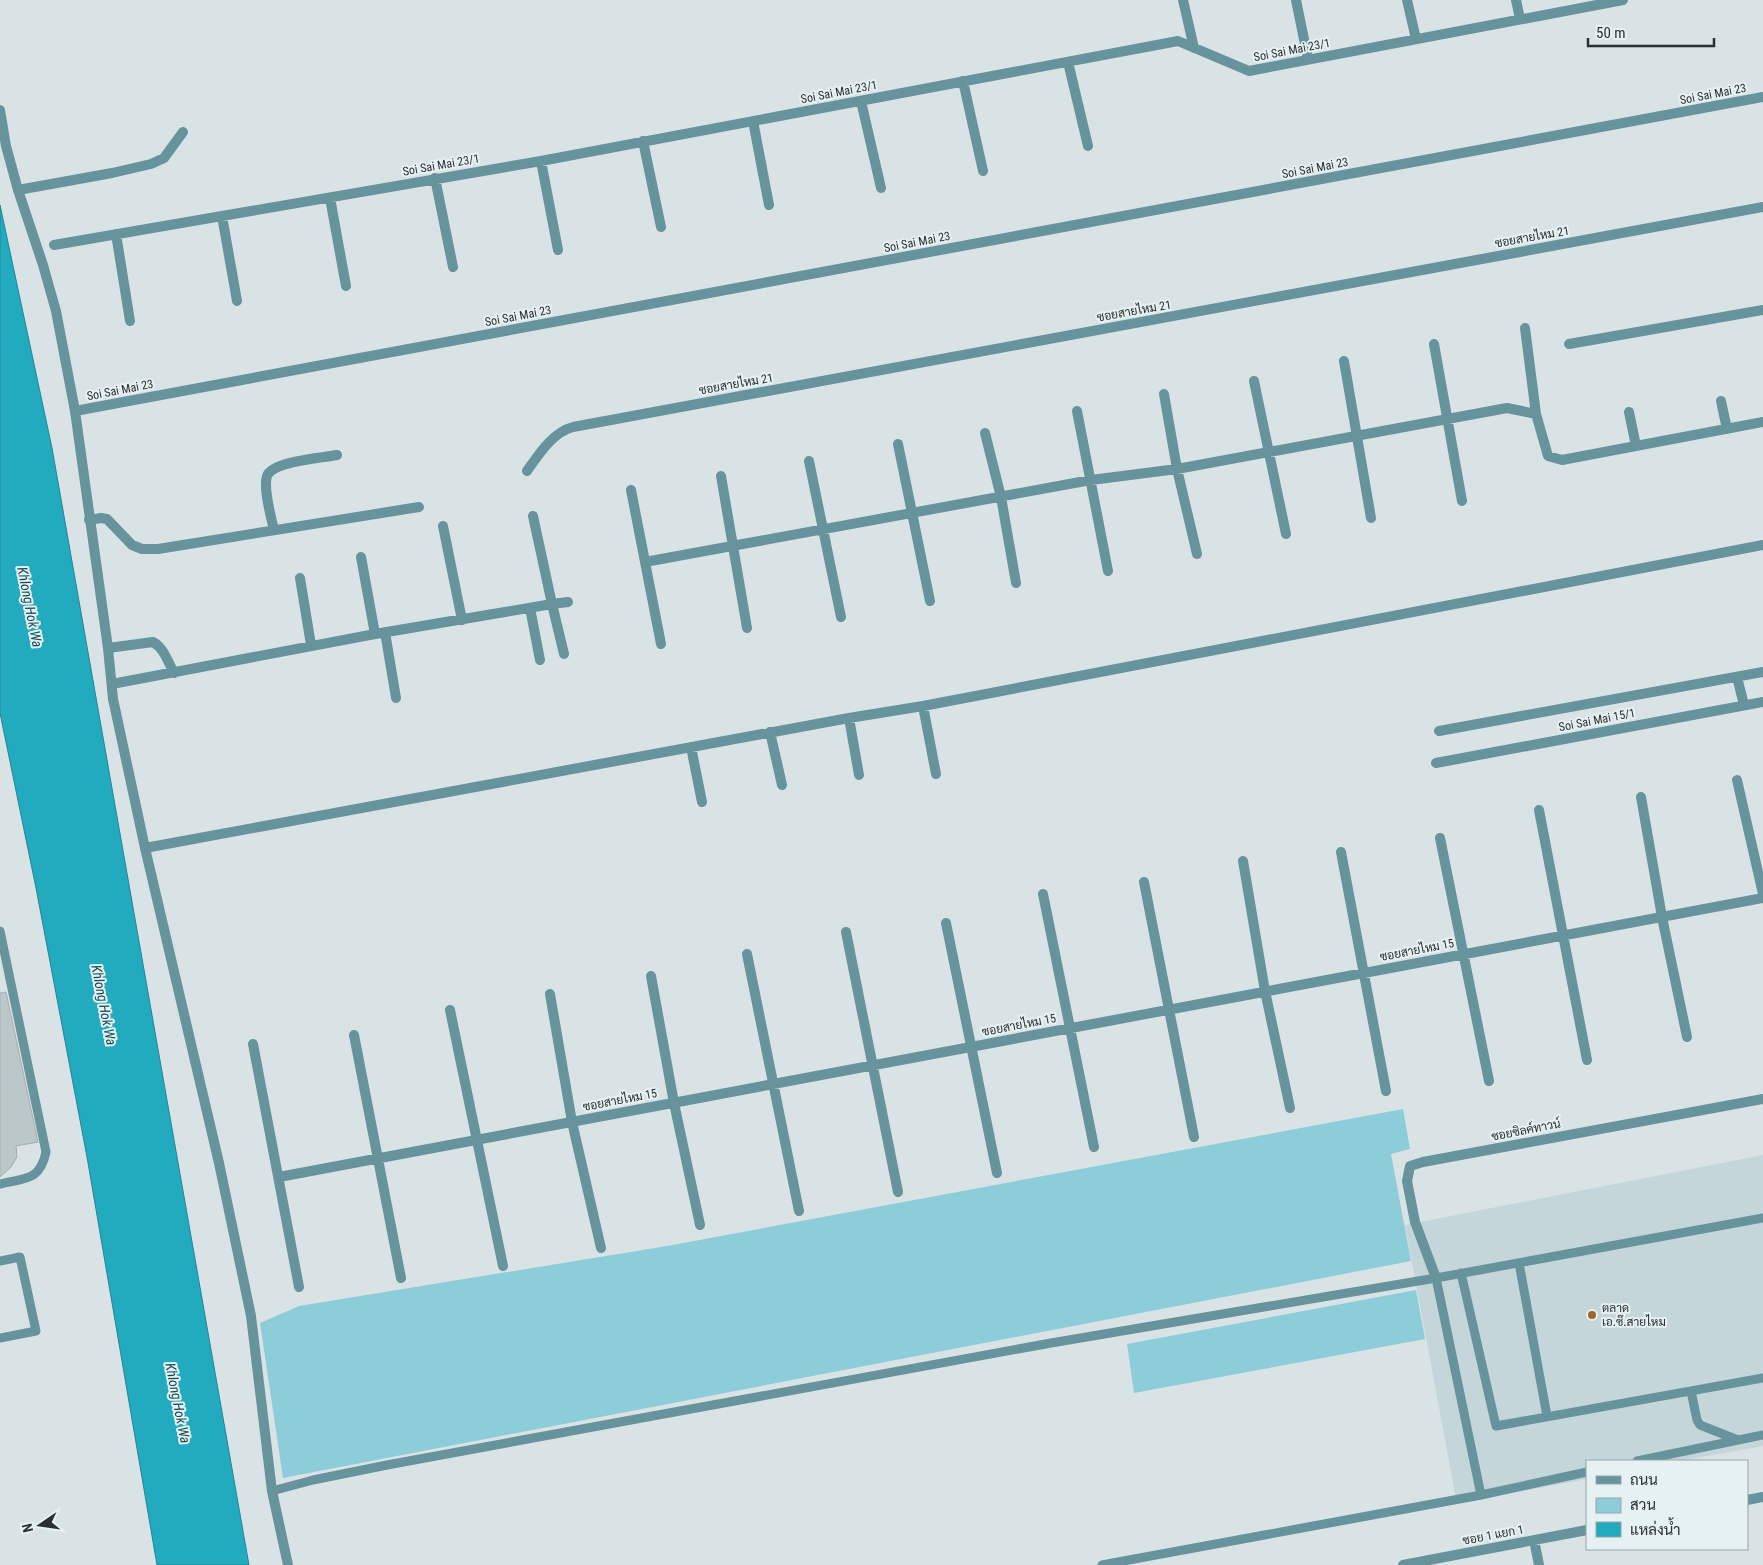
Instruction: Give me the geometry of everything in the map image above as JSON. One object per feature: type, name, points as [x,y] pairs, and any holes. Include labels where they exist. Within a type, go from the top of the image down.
[{"type":"street","points":[[1183,0],[1194,48]]},
{"type":"street","points":[[1296,0],[1308,59]]},
{"type":"street","points":[[1407,0],[1416,39]]},
{"type":"street","points":[[1516,0],[1520,19]]},
{"type":"street","name":"Soi Sai Mai 23/1","points":[[54,245],[540,160],[1178,41],[1249,70],[1623,0]]},
{"type":"street","points":[[1068,62],[1088,146]]},
{"type":"street","points":[[963,81],[983,170]]},
{"type":"street","name":"Soi Sai Mai 23","points":[[75,411],[1763,97]]},
{"type":"street","points":[[861,101],[880,188]]},
{"type":"street","points":[[0,110],[6,146],[18,190],[56,311],[75,411],[116,714],[145,848],[217,1153],[249,1306],[272,1491],[288,1565]]},
{"type":"street","points":[[753,121],[769,205]]},
{"type":"street","points":[[18,190],[151,164],[164,158],[183,132]]},
{"type":"street","points":[[643,141],[661,227]]},
{"type":"street","points":[[540,160],[558,250]]},
{"type":"street","points":[[435,178],[454,267]]},
{"type":"street","points":[[330,198],[346,286]]},
{"type":"street","name":"ซอยสายไหม 21","points":[[527,471],[551,441],[566,429],[574,427],[1763,207]]},
{"type":"street","points":[[222,216],[237,301]]},
{"type":"street","points":[[116,234],[130,321]]},
{"type":"street","points":[[1569,344],[1763,310]]},
{"type":"street","points":[[1525,328],[1536,414],[1548,456],[1562,460],[1763,422]]},
{"type":"street","points":[[1434,344],[1462,501]]},
{"type":"street","points":[[1344,361],[1371,518]]},
{"type":"street","points":[[1254,381],[1286,534]]},
{"type":"street","points":[[1164,394],[1177,469],[1197,554]]},
{"type":"street","points":[[1721,400],[1727,428]]},
{"type":"street","points":[[645,562],[1091,480],[1177,469],[1507,408],[1536,414]]},
{"type":"street","points":[[1078,411],[1108,570]]},
{"type":"street","points":[[1629,412],[1636,446]]},
{"type":"street","points":[[985,433],[1000,497],[1016,583]]},
{"type":"street","points":[[898,444],[930,601]]},
{"type":"street","points":[[274,530],[266,486],[268,475],[274,468],[284,464],[337,455]]},
{"type":"street","points":[[809,461],[841,617]]},
{"type":"street","points":[[721,476],[746,628]]},
{"type":"street","points":[[631,490],[661,644]]},
{"type":"street","points":[[89,520],[107,519],[132,545],[142,549],[158,549],[419,507]]},
{"type":"street","points":[[533,516],[564,654]]},
{"type":"street","points":[[443,526],[462,620]]},
{"type":"street","points":[[145,848],[770,732],[923,706],[1763,545]]},
{"type":"street","points":[[361,557],[396,698]]},
{"type":"street","points":[[300,578],[311,646]]},
{"type":"street","points":[[112,684],[380,633],[568,602]]},
{"type":"street","points":[[530,608],[540,660]]},
{"type":"street","points":[[108,648],[153,642],[163,651],[174,673]]},
{"type":"street","name":"Soi Sai Mai 15/1","points":[[1439,731],[1763,672]]},
{"type":"street","points":[[1737,677],[1744,705]]},
{"type":"street","name":"Soi Sai Mai 15/1","points":[[1436,763],[1763,702]]},
{"type":"street","points":[[923,706],[936,774]]},
{"type":"street","points":[[849,718],[858,775]]},
{"type":"street","points":[[770,732],[782,785]]},
{"type":"street","points":[[691,747],[702,802]]},
{"type":"street","points":[[1738,780],[1763,894]]},
{"type":"street","points":[[1641,797],[1662,917],[1687,1037]]},
{"type":"street","points":[[1539,810],[1587,1060]]},
{"type":"street","points":[[1440,838],[1490,1081]]},
{"type":"street","points":[[1342,852],[1386,1091]]},
{"type":"street","points":[[1243,861],[1265,992],[1290,1108]]},
{"type":"street","points":[[1144,882],[1194,1138]]},
{"type":"street","points":[[1043,894],[1094,1147]]},
{"type":"street","name":"ซอยสายไหม 15","points":[[279,1177],[1763,898]]},
{"type":"street","points":[[946,923],[997,1173]]},
{"type":"street","points":[[846,932],[898,1192]]},
{"type":"street","points":[[747,954],[800,1211]]},
{"type":"street","points":[[651,976],[674,1103],[700,1225]]},
{"type":"street","points":[[550,994],[572,1122],[601,1248]]},
{"type":"street","points":[[450,1010],[503,1266]]},
{"type":"street","points":[[354,1035],[401,1278]]},
{"type":"street","points":[[253,1044],[299,1287]]},
{"type":"street","name":"ซอยซิลค์ทาวน์","points":[[1436,1278],[1415,1222],[1407,1181],[1410,1166],[1433,1160],[1763,1098]]},
{"type":"street","points":[[1748,1500],[1763,1497]]},
{"type":"street","name":"ซอย 1 แยก 1","points":[[1403,1565],[1586,1530]]},
{"type":"street","points":[[1534,1540],[1538,1565]]},
{"type":"lane","points":[[0,931],[46,1152],[44,1164],[34,1176],[0,1184]]},
{"type":"lane","points":[[272,1491],[313,1480],[386,1465],[728,1402],[1052,1343],[1436,1278],[1763,1218]]},
{"type":"lane","points":[[0,1261],[20,1257],[36,1330],[0,1338]]},
{"type":"lane","points":[[1519,1263],[1547,1416]]},
{"type":"lane","points":[[1461,1273],[1496,1426],[1763,1378]]},
{"type":"lane","points":[[1436,1278],[1481,1494]]},
{"type":"lane","points":[[1691,1391],[1697,1420],[1700,1425],[1738,1440]]},
{"type":"lane","points":[[1642,1460],[1763,1435]]},
{"type":"lane","points":[[1102,1565],[1481,1494],[1586,1472]]},
{"type":"shaded area","name":"ตลาด เอ.ซ๊.สายไหม","points":[[1763,1155],[1763,1446],[1686,1460],[1586,1460],[1586,1479],[1457,1504],[1405,1225]]},
{"type":"green space","points":[[1403,1109],[1410,1149],[1391,1154],[1411,1261],[283,1478],[260,1323],[299,1306],[667,1246]]},
{"type":"green space","points":[[1416,1290],[1425,1339],[1134,1393],[1127,1344]]},
{"type":"water","name":"Khlong Hok Wa","points":[[0,205],[52,448],[249,1565],[157,1565],[87,1157],[36,888],[0,713]]},
{"type":"building","points":[[6,992],[38,1142],[16,1146],[17,1157],[11,1167],[0,1177],[0,993]]},
{"type":"place","name":"ตลาด เอ.ซ๊.สายไหม","points":[[1592,1315]]}]
